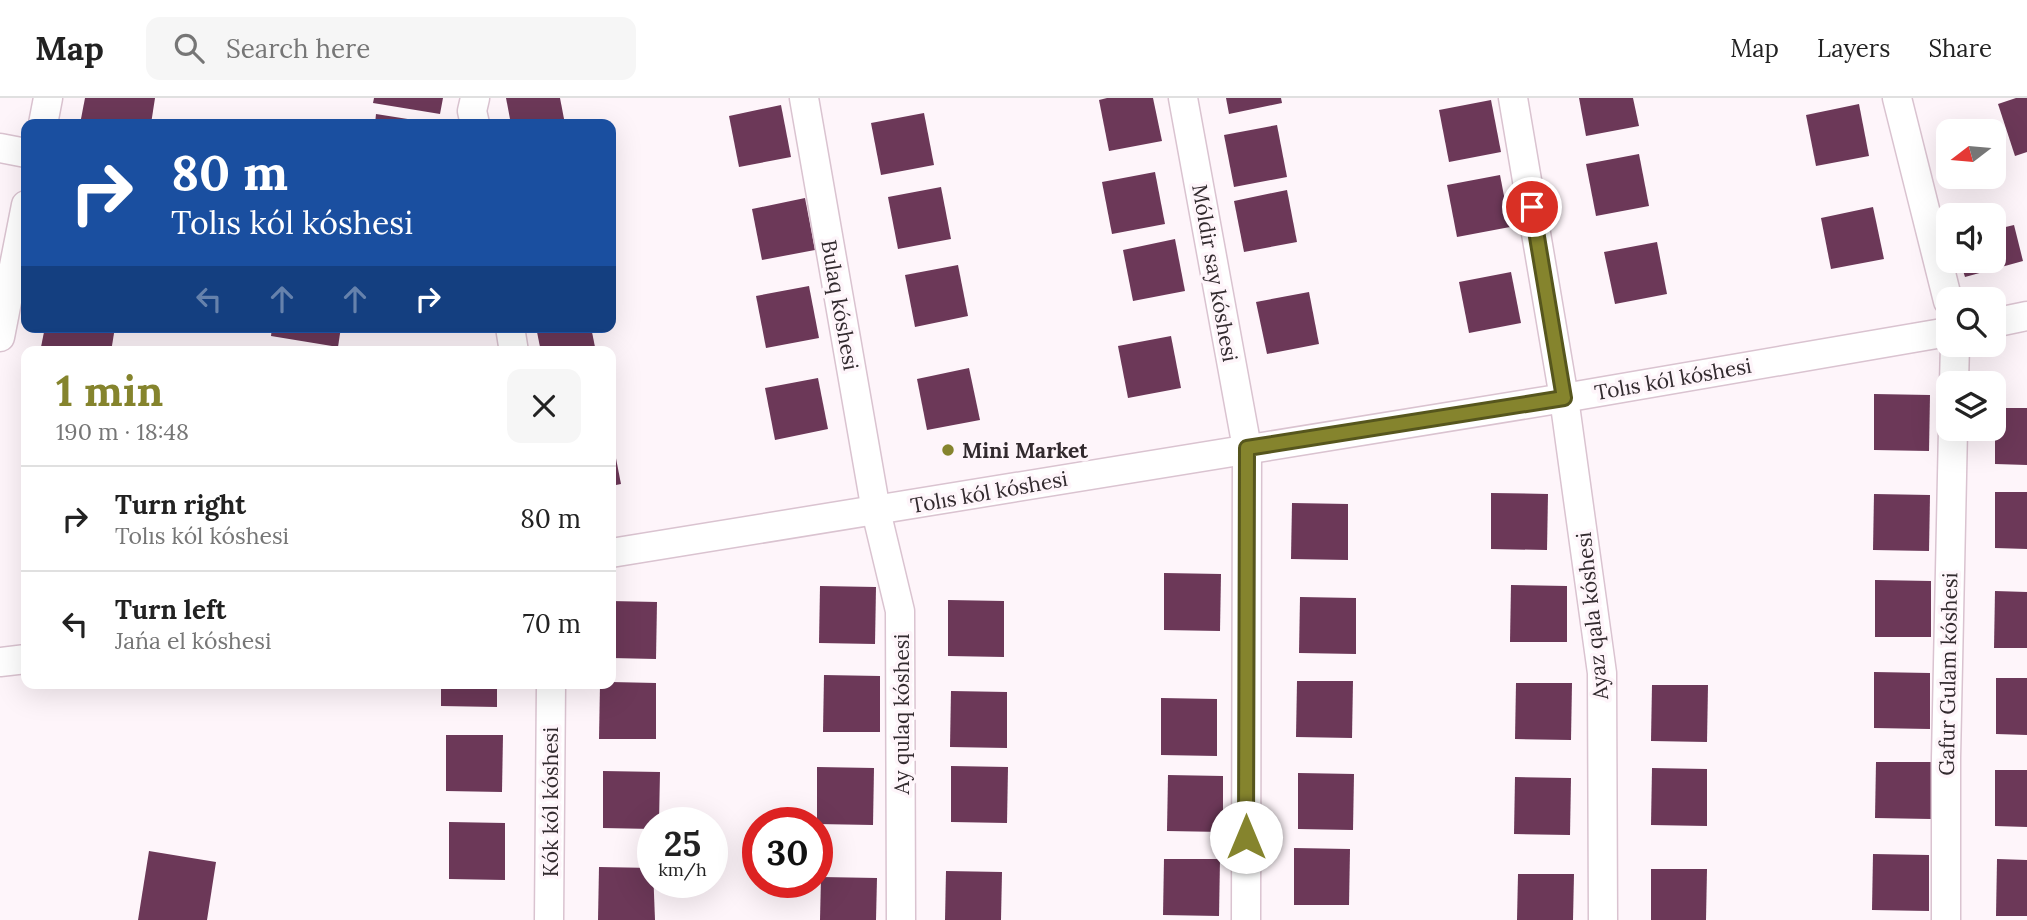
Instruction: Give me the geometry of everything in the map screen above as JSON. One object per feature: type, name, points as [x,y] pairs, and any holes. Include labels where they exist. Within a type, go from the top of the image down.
[{"type":"street","points":[[44,119],[48,98]]},
{"type":"street","points":[[474,119],[472,111],[475,98]]},
{"type":"street","name":"Bulaq kóshesi","points":[[804,98],[876,511]]},
{"type":"street","name":"Móldir say kóshesi","points":[[1183,98],[1247,448],[1246,920]]},
{"type":"street","name":"Ayaz qala kóshesi","points":[[1513,98],[1564,398],[1602,673],[1603,920]]},
{"type":"street","points":[[1897,98],[1944,287]]},
{"type":"street","points":[[0,148],[21,152]]},
{"type":"street","points":[[0,337],[21,230]]},
{"type":"street","points":[[2006,320],[2027,316]]},
{"type":"street","name":"Tolıs kól kóshesi","points":[[616,552],[1564,398],[1936,334]]},
{"type":"street","name":"Gafur Gulam kóshesi","points":[[1946,920],[1946,758],[1953,441]]},
{"type":"street","name":"Ay qulaq kóshesi","points":[[876,511],[901,611],[901,920]]},
{"type":"street","points":[[0,662],[21,660]]},
{"type":"street","name":"Kók kól kóshesi","points":[[549,920],[551,689]]},
{"type":"building","points":[[85,98],[155,98],[152,119],[81,119]]},
{"type":"building","points":[[374,98],[443,98],[440,114],[373,103]]},
{"type":"building","points":[[506,98],[560,98],[564,119],[510,119]]},
{"type":"building","points":[[1153,98],[1162,141],[1109,151],[1099,100]]},
{"type":"building","points":[[1226,98],[1281,98],[1282,103],[1229,114]]},
{"type":"building","points":[[1579,98],[1633,98],[1639,126],[1586,136]]},
{"type":"building","points":[[2016,98],[2027,98],[2027,152],[2015,156],[2006,128],[2006,119],[2003,119],[1998,104]]},
{"type":"building","points":[[1491,100],[1501,152],[1449,162],[1439,110]]},
{"type":"building","points":[[1859,104],[1869,156],[1816,166],[1806,115]]},
{"type":"building","points":[[781,105],[791,157],[739,167],[729,116]]},
{"type":"building","points":[[924,113],[934,165],[881,175],[871,123]]},
{"type":"building","points":[[376,114],[408,119],[376,119]]},
{"type":"building","points":[[1277,125],[1287,177],[1234,187],[1224,135]]},
{"type":"building","points":[[1639,154],[1649,206],[1596,216],[1586,164]]},
{"type":"building","points":[[1155,172],[1165,224],[1112,234],[1102,182]]},
{"type":"building","points":[[1500,175],[1510,227],[1457,237],[1447,185]]},
{"type":"building","points":[[941,187],[951,239],[898,249],[888,197]]},
{"type":"building","points":[[1287,190],[1297,242],[1244,252],[1234,201]]},
{"type":"building","points":[[805,198],[815,250],[762,260],[752,209]]},
{"type":"building","points":[[1873,207],[1884,259],[1831,269],[1821,218]]},
{"type":"building","points":[[2014,225],[2023,261],[2006,266],[2006,227]]},
{"type":"building","points":[[1175,239],[1185,291],[1133,301],[1123,250]]},
{"type":"building","points":[[1657,242],[1667,294],[1615,304],[1604,252]]},
{"type":"building","points":[[958,265],[968,316],[915,327],[905,275]]},
{"type":"building","points":[[1511,272],[1521,323],[1469,333],[1459,282]]},
{"type":"building","points":[[1964,273],[1980,273],[1965,277]]},
{"type":"building","points":[[809,286],[819,338],[766,348],[756,296]]},
{"type":"building","points":[[1309,292],[1319,344],[1267,354],[1256,302]]},
{"type":"building","points":[[44,333],[114,333],[112,346],[41,346]]},
{"type":"building","points":[[271,333],[340,333],[338,346],[271,336]]},
{"type":"building","points":[[537,333],[592,333],[595,346],[540,346]]},
{"type":"building","points":[[1171,336],[1181,388],[1128,398],[1118,346]]},
{"type":"building","points":[[969,368],[980,420],[927,430],[917,379]]},
{"type":"building","points":[[818,378],[828,429],[775,440],[765,388]]},
{"type":"building","points":[[1874,394],[1930,395],[1929,451],[1874,450]]},
{"type":"building","points":[[2006,408],[2027,408],[2027,465],[1995,464],[1995,441],[2006,441]]},
{"type":"building","points":[[616,458],[621,484],[616,485]]},
{"type":"building","points":[[1995,492],[2027,492],[2027,549],[1995,548]]},
{"type":"building","points":[[1491,493],[1548,494],[1547,550],[1491,549]]},
{"type":"building","points":[[1874,494],[1930,495],[1929,551],[1873,550]]},
{"type":"building","points":[[1292,503],[1348,504],[1348,560],[1291,559]]},
{"type":"building","points":[[1164,573],[1221,574],[1220,631],[1164,630]]},
{"type":"building","points":[[1875,580],[1931,581],[1931,637],[1875,637]]},
{"type":"building","points":[[1511,585],[1567,586],[1567,642],[1510,642]]},
{"type":"building","points":[[820,586],[876,587],[875,644],[819,643]]},
{"type":"building","points":[[1995,591],[2027,592],[2027,648],[1994,648]]},
{"type":"building","points":[[1300,597],[1356,598],[1356,654],[1299,653]]},
{"type":"building","points":[[948,600],[1004,601],[1004,657],[948,656]]},
{"type":"building","points":[[616,601],[657,602],[656,659],[616,658]]},
{"type":"building","points":[[1874,672],[1930,673],[1930,729],[1874,728]]},
{"type":"building","points":[[824,675],[880,676],[880,732],[823,732]]},
{"type":"building","points":[[1996,678],[2027,678],[2027,735],[1996,734]]},
{"type":"building","points":[[1297,681],[1353,681],[1352,738],[1296,737]]},
{"type":"building","points":[[616,682],[656,683],[656,739],[599,739],[600,689],[616,689]]},
{"type":"building","points":[[1516,683],[1572,683],[1571,740],[1515,739]]},
{"type":"building","points":[[1652,685],[1708,685],[1707,742],[1651,741]]},
{"type":"building","points":[[441,689],[497,689],[497,707],[441,706]]},
{"type":"building","points":[[951,691],[1007,692],[1007,748],[950,747]]},
{"type":"building","points":[[1161,698],[1217,699],[1217,756],[1161,755]]},
{"type":"building","points":[[446,735],[503,735],[502,792],[446,791]]},
{"type":"building","points":[[1876,762],[1932,762],[1931,819],[1875,818]]},
{"type":"building","points":[[951,766],[1008,767],[1007,823],[951,822]]},
{"type":"building","points":[[817,767],[874,768],[873,825],[833,824],[833,807],[817,807]]},
{"type":"building","points":[[1652,768],[1707,769],[1707,826],[1651,825]]},
{"type":"building","points":[[1995,770],[2027,770],[2027,827],[1995,826]]},
{"type":"building","points":[[603,771],[660,772],[659,807],[637,807],[637,829],[603,828]]},
{"type":"building","points":[[1298,773],[1354,774],[1353,830],[1298,829]]},
{"type":"building","points":[[1168,775],[1223,776],[1223,832],[1167,831]]},
{"type":"building","points":[[1515,777],[1571,778],[1570,835],[1514,834]]},
{"type":"building","points":[[449,822],[505,823],[505,880],[449,879]]},
{"type":"building","points":[[1294,848],[1350,849],[1349,905],[1294,905]]},
{"type":"building","points":[[149,851],[216,862],[207,920],[138,920]]},
{"type":"building","points":[[1873,854],[1929,855],[1929,911],[1872,910]]},
{"type":"building","points":[[1164,859],[1220,859],[1219,916],[1163,915]]},
{"type":"building","points":[[1997,859],[2027,860],[2027,916],[1996,916]]},
{"type":"building","points":[[599,867],[637,868],[637,898],[654,898],[655,920],[598,920]]},
{"type":"building","points":[[1651,869],[1707,869],[1706,920],[1651,920]]},
{"type":"building","points":[[946,871],[1002,872],[1001,920],[945,920]]},
{"type":"building","points":[[1518,874],[1574,874],[1573,920],[1517,920]]},
{"type":"building","points":[[833,877],[877,878],[876,920],[820,920],[821,898],[833,898]]},
{"type":"place","name":"Mini Market","points":[[948,450]]},
{"type":"route","points":[[1246,837],[1247,448],[1564,398],[1532,207]]}]
